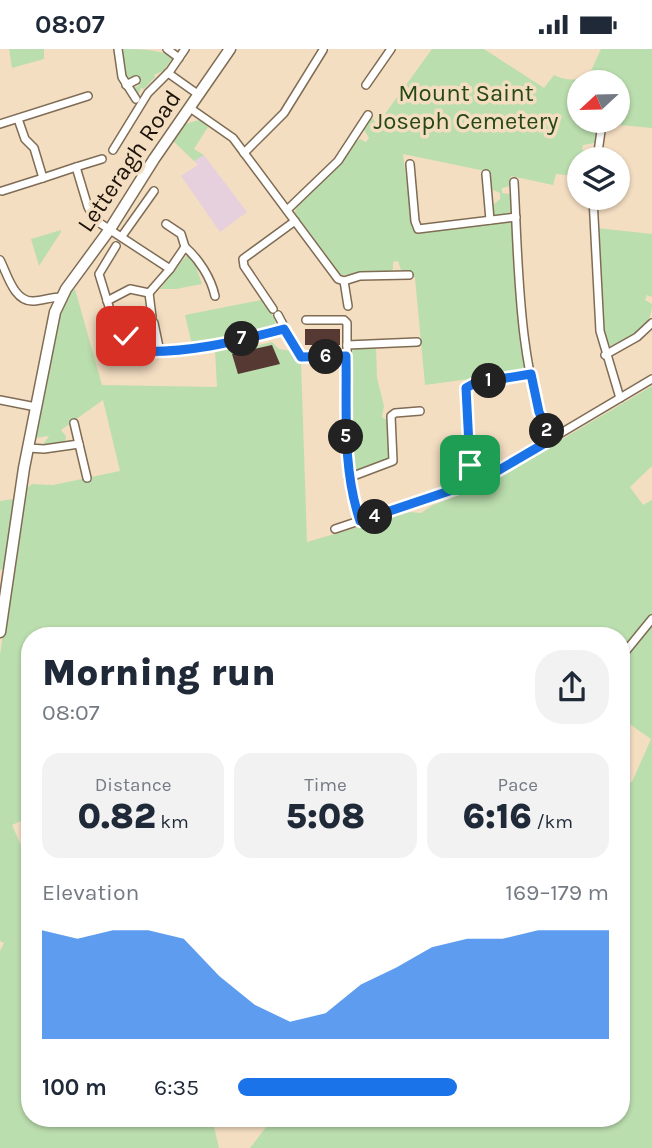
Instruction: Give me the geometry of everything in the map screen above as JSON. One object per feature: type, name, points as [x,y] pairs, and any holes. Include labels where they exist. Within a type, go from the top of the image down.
[{"type":"street","points":[[118,49],[120,68],[126,85],[136,99]]},
{"type":"street","points":[[167,49],[179,58]]},
{"type":"street","points":[[113,150],[148,93],[168,73],[185,49]]},
{"type":"street","name":"Letteragh Road","points":[[0,632],[28,448],[52,322],[62,297],[230,49]]},
{"type":"street","points":[[366,85],[391,49]]},
{"type":"street","points":[[244,153],[284,113],[323,50]]},
{"type":"street","points":[[168,73],[199,95]]},
{"type":"street","points":[[126,85],[136,80]]},
{"type":"street","points":[[60,96],[63,105]]},
{"type":"street","points":[[0,124],[88,96]]},
{"type":"street","points":[[190,108],[228,132],[338,279],[344,281],[360,276],[409,275]]},
{"type":"street","points":[[287,210],[338,160],[368,115]]},
{"type":"street","points":[[18,119],[25,139],[34,148],[43,178]]},
{"type":"street","points":[[2,191],[102,159]]},
{"type":"street","points":[[410,164],[418,229],[516,217]]},
{"type":"street","points":[[76,167],[91,214],[170,269]]},
{"type":"street","points":[[486,174],[490,220]]},
{"type":"street","points":[[488,198],[514,186],[531,374],[539,412],[552,439]]},
{"type":"street","points":[[122,236],[154,191]]},
{"type":"street","points":[[593,210],[596,291],[605,355],[620,398]]},
{"type":"street","points":[[295,221],[243,260],[244,265],[276,312],[301,357],[346,356]]},
{"type":"street","points":[[166,224],[181,234],[185,247],[196,255],[200,268],[210,278],[215,296]]},
{"type":"street","points":[[114,323],[100,272],[116,246]]},
{"type":"street","points":[[160,352],[149,293],[185,247]]},
{"type":"street","points":[[0,260],[13,287],[23,298],[34,301],[62,297]]},
{"type":"street","points":[[344,281],[348,306]]},
{"type":"street","points":[[107,301],[131,289],[149,293]]},
{"type":"street","points":[[306,320],[344,320],[348,325],[348,478],[360,521]]},
{"type":"street","points":[[605,355],[637,337],[652,323]]},
{"type":"street","points":[[124,330],[132,350],[160,352],[198,349],[284,329]]},
{"type":"street","points":[[347,345],[417,342]]},
{"type":"street","points":[[473,473],[470,465],[466,388],[475,383],[531,374]]},
{"type":"street","points":[[335,529],[482,480],[652,379]]},
{"type":"street","points":[[0,400],[36,407]]},
{"type":"street","points":[[348,478],[392,463],[395,454],[391,416],[395,413],[420,411]]},
{"type":"street","points":[[74,423],[87,478]]},
{"type":"street","points":[[28,448],[79,445]]},
{"type":"street","points":[[630,646],[652,619]]},
{"type":"shaded area","points":[[204,155],[247,212],[220,232],[181,176],[198,165],[194,161]]},
{"type":"green space","points":[[9,49],[44,49],[44,59],[12,68]]},
{"type":"green space","points":[[121,49],[157,51],[172,59],[163,71],[154,75],[144,89],[141,88],[138,96],[132,88],[139,86],[135,77],[129,78],[123,71]]},
{"type":"green space","name":"Mount Saint Joseph Cemetery","points":[[432,49],[484,49],[544,88],[554,75],[567,78],[567,133],[596,133],[595,143],[583,147],[567,147],[567,175],[556,174],[553,185],[511,176],[510,186],[502,188],[502,193],[510,194],[512,212],[498,216],[493,213],[492,206],[500,199],[500,193],[491,189],[490,172],[403,154],[412,225],[418,232],[508,221],[512,224],[527,366],[522,372],[425,385],[415,278],[411,273],[401,270],[398,261],[393,262],[393,269],[388,273],[341,275],[295,213],[302,198],[341,161],[354,143],[360,139],[366,142],[369,138],[363,128],[371,116],[377,125]]},
{"type":"green space","points":[[601,49],[652,49],[652,128],[630,126],[630,70],[591,70]]},
{"type":"green space","points":[[199,120],[208,127],[194,149],[204,155],[194,161],[172,140],[185,124]]},
{"type":"green space","points":[[597,228],[652,234],[652,297],[647,295],[645,300],[652,304],[651,312],[639,331],[612,347],[607,341],[601,311]]},
{"type":"green space","points":[[61,232],[39,266],[31,239]]},
{"type":"green space","points":[[187,255],[194,261],[202,284],[160,289]]},
{"type":"green space","points":[[75,289],[102,385],[217,387],[215,350],[228,348],[230,352],[272,342],[279,349],[291,351],[296,361],[301,362],[307,542],[410,512],[421,513],[433,505],[483,486],[652,386],[652,466],[630,487],[643,505],[652,500],[652,1148],[250,1148],[266,1127],[630,1127],[630,782],[651,739],[630,724],[630,627],[21,627],[21,821],[12,825],[21,845],[21,1127],[214,1127],[219,1148],[0,1148],[0,951],[4,943],[0,941],[0,655],[24,490],[32,484],[53,485],[120,471],[103,400],[61,430],[66,436],[65,443],[42,446],[49,436],[35,438],[53,335],[67,298]]},
{"type":"green space","points":[[261,300],[276,320],[274,326],[192,345],[185,315]]},
{"type":"green space","points":[[151,323],[156,344],[153,348],[134,345],[126,328]]},
{"type":"green space","points":[[376,346],[377,378],[384,406],[382,417],[388,421],[391,457],[388,461],[356,472],[351,469],[349,353],[357,348]]},
{"type":"green space","points":[[14,499],[5,568],[0,570],[0,501]]},
{"type":"building","points":[[305,329],[340,329],[340,345],[305,345]]},
{"type":"building","points":[[272,345],[280,364],[238,374],[232,354]]},
{"type":"route","points":[[126,336],[128,345],[134,351],[169,352],[198,349],[284,329],[296,353],[301,357],[346,356],[348,478],[360,521],[468,486],[552,439],[539,412],[531,374],[475,383],[466,388],[470,465]]}]
